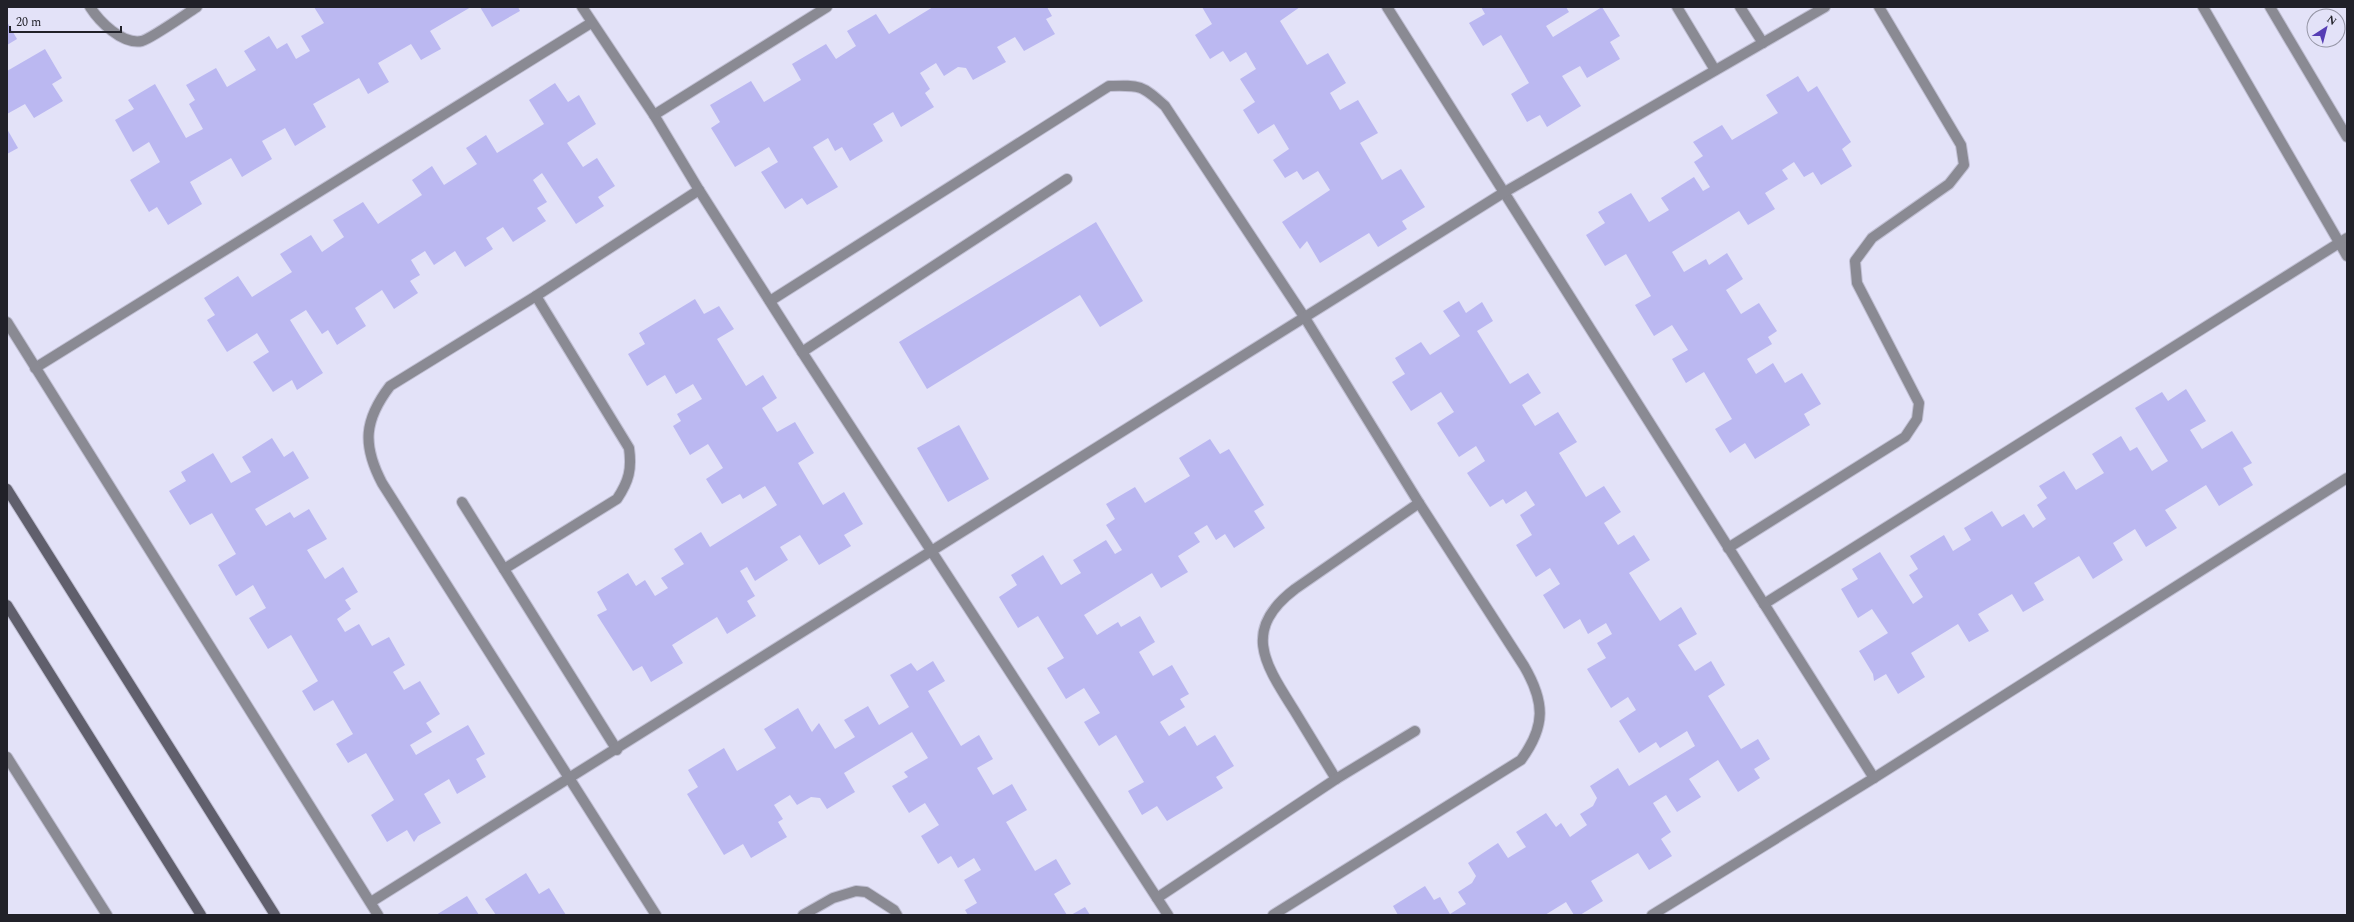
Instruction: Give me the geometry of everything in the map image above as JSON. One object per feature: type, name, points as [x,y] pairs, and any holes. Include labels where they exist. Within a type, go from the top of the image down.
[{"type":"street","points":[[90,7],[95,16],[120,38],[141,41],[197,7]]},
{"type":"street","points":[[582,7],[591,23],[654,115],[699,190],[931,552],[1168,915]]},
{"type":"street","points":[[654,115],[826,7]]},
{"type":"street","points":[[1387,7],[1874,778]]},
{"type":"street","points":[[1677,7],[1716,70]]},
{"type":"street","points":[[1740,7],[1763,43]]},
{"type":"street","points":[[371,902],[617,750],[1504,194],[1825,7]]},
{"type":"street","points":[[1728,548],[1905,437],[1917,419],[1919,403],[1857,283],[1856,261],[1872,238],[1949,184],[1964,165],[1961,145],[1879,7]]},
{"type":"street","points":[[2204,7],[2343,240],[2347,256]]},
{"type":"street","points":[[2270,7],[2347,137]]},
{"type":"street","points":[[35,368],[591,23]]},
{"type":"street","points":[[770,301],[1109,86],[1134,85],[1147,90],[1165,106],[1305,318],[1419,503],[1535,685],[1540,705],[1540,725],[1533,744],[1521,760],[1505,772],[1273,915]]},
{"type":"street","points":[[802,352],[1067,178]]},
{"type":"street","points":[[656,915],[382,483],[372,464],[368,443],[370,422],[377,402],[390,386],[536,296],[699,190]]},
{"type":"street","points":[[1764,604],[2343,240]]},
{"type":"street","points":[[504,569],[617,499],[627,484],[631,466],[629,448],[536,296]]},
{"type":"street","points":[[7,322],[378,915]]},
{"type":"street","points":[[1652,915],[1874,778],[2347,478]]},
{"type":"street","points":[[7,489],[275,915]]},
{"type":"street","points":[[462,502],[617,750]]},
{"type":"street","points":[[1336,779],[1275,679],[1266,660],[1262,640],[1267,620],[1278,602],[1283,597],[1419,503]]},
{"type":"street","points":[[7,605],[201,915]]},
{"type":"street","points":[[1157,898],[1336,779],[1415,731]]},
{"type":"street","points":[[7,757],[107,915]]},
{"type":"street","points":[[802,915],[833,898],[856,892],[866,892],[894,910],[897,915]]},
{"type":"building","points":[[314,7],[471,7],[430,31],[441,49],[421,60],[411,44],[378,63],[389,82],[368,94],[359,78],[313,104],[326,127],[295,146],[285,128],[262,141],[272,159],[242,177],[231,158],[190,182],[202,204],[168,225],[157,207],[149,212],[130,180],[160,162],[149,142],[133,152],[115,120],[134,109],[128,100],[155,84],[186,138],[203,129],[189,104],[195,100],[186,85],[216,68],[227,87],[256,70],[244,51],[269,36],[277,49],[287,43],[296,59],[310,51],[301,36],[324,23]]},
{"type":"building","points":[[480,7],[518,7],[520,11],[492,27]]},
{"type":"building","points":[[933,7],[1047,7],[1052,16],[1046,19],[1055,34],[1024,51],[1015,37],[997,47],[1006,62],[973,80],[966,68],[958,67],[944,76],[936,63],[920,73],[930,89],[925,93],[934,107],[901,127],[893,112],[873,124],[883,141],[850,161],[842,147],[835,151],[828,138],[813,147],[838,187],[807,205],[802,198],[785,209],[761,172],[778,162],[769,147],[735,167],[711,128],[720,122],[710,105],[751,81],[764,102],[801,80],[792,64],[826,44],[836,59],[856,46],[847,31],[876,14],[889,34]]},
{"type":"building","points":[[1202,7],[1300,7],[1280,21],[1307,65],[1328,53],[1346,83],[1330,93],[1340,110],[1358,100],[1378,133],[1360,143],[1382,180],[1401,169],[1425,207],[1402,221],[1407,229],[1378,247],[1369,233],[1320,263],[1307,241],[1300,249],[1282,222],[1330,190],[1318,171],[1303,180],[1297,171],[1285,178],[1273,160],[1289,149],[1274,124],[1258,134],[1243,110],[1255,102],[1240,79],[1256,69],[1246,52],[1230,62],[1223,51],[1210,59],[1195,35],[1212,24]]},
{"type":"building","points":[[1481,7],[1566,7],[1569,12],[1546,26],[1553,37],[1602,7],[1620,36],[1610,42],[1620,59],[1587,78],[1580,66],[1562,76],[1581,106],[1547,127],[1540,115],[1527,122],[1511,94],[1529,83],[1501,35],[1483,46],[1469,23],[1485,14]]},
{"type":"building","points":[[7,22],[17,39],[7,45]]},
{"type":"building","points":[[45,49],[62,78],[52,84],[63,101],[34,118],[25,104],[7,114],[7,71]]},
{"type":"building","points":[[1798,76],[1808,92],[1817,86],[1851,142],[1842,149],[1852,166],[1821,185],[1813,172],[1804,177],[1794,162],[1782,170],[1788,179],[1765,193],[1775,209],[1748,225],[1739,211],[1672,252],[1684,272],[1706,259],[1709,265],[1727,253],[1743,279],[1726,290],[1741,314],[1759,303],[1777,331],[1768,337],[1772,344],[1747,359],[1756,374],[1773,363],[1785,383],[1802,373],[1821,404],[1804,414],[1810,425],[1755,459],[1745,443],[1730,453],[1715,429],[1732,419],[1704,372],[1686,383],[1672,359],[1688,350],[1672,325],[1654,336],[1635,305],[1651,296],[1626,254],[1605,266],[1586,235],[1605,223],[1598,212],[1631,193],[1649,222],[1669,210],[1661,198],[1694,177],[1703,191],[1710,187],[1694,162],[1703,156],[1693,142],[1722,125],[1732,140],[1778,113],[1766,95]]},
{"type":"building","points":[[555,83],[568,102],[579,95],[596,124],[567,143],[583,167],[597,158],[615,186],[598,197],[604,206],[576,224],[542,173],[533,180],[547,202],[537,208],[546,221],[513,242],[503,227],[486,238],[493,249],[465,267],[455,251],[434,265],[425,251],[411,260],[420,275],[410,281],[418,293],[394,309],[382,290],[355,308],[366,326],[337,345],[328,330],[322,334],[306,310],[290,320],[323,373],[297,390],[292,380],[273,392],[253,362],[269,352],[257,333],[227,352],[207,320],[215,315],[204,298],[238,276],[252,297],[292,272],[280,254],[311,235],[322,252],[344,237],[333,220],[363,202],[378,224],[422,195],[412,180],[432,166],[444,185],[477,164],[466,148],[486,135],[497,153],[544,124],[529,100]]},
{"type":"building","points":[[7,129],[18,148],[7,154]]},
{"type":"building","points":[[1096,222],[1143,301],[1100,327],[1080,295],[927,389],[899,342]]},
{"type":"building","points":[[695,299],[704,314],[719,306],[734,329],[717,339],[746,386],[763,375],[777,398],[762,408],[777,432],[795,422],[814,453],[798,463],[823,505],[844,492],[863,524],[844,535],[851,546],[819,565],[800,535],[780,547],[788,560],[755,581],[747,567],[740,571],[755,596],[747,601],[756,616],[727,634],[717,617],[672,645],[683,663],[651,682],[642,666],[633,671],[597,615],[607,610],[597,592],[628,573],[636,586],[645,580],[655,596],[668,588],[661,578],[684,564],[674,549],[701,532],[710,547],[777,505],[765,486],[743,499],[740,494],[722,504],[706,479],[723,468],[708,444],[690,455],[673,426],[681,421],[677,414],[702,399],[693,384],[676,394],[665,375],[647,386],[628,354],[645,344],[639,333]]},
{"type":"building","points":[[1459,301],[1466,313],[1482,302],[1493,321],[1477,331],[1510,384],[1528,373],[1541,393],[1522,405],[1535,426],[1558,412],[1577,442],[1559,453],[1586,497],[1604,486],[1621,512],[1604,523],[1618,545],[1634,535],[1650,560],[1629,573],[1660,621],[1681,607],[1697,634],[1678,645],[1695,671],[1711,661],[1725,685],[1708,696],[1741,749],[1758,739],[1770,759],[1754,769],[1760,778],[1738,792],[1718,760],[1689,779],[1701,797],[1677,812],[1666,795],[1653,803],[1671,832],[1661,839],[1672,856],[1649,870],[1638,853],[1591,881],[1603,901],[1580,915],[1574,915],[1566,902],[1545,915],[1398,915],[1393,906],[1425,886],[1434,900],[1440,897],[1450,914],[1466,904],[1458,892],[1472,883],[1476,876],[1468,863],[1498,843],[1508,858],[1526,847],[1516,832],[1546,813],[1556,827],[1561,823],[1570,837],[1587,825],[1580,814],[1593,806],[1597,798],[1590,786],[1618,768],[1629,786],[1695,746],[1687,731],[1660,748],[1656,742],[1639,753],[1619,721],[1636,710],[1628,697],[1611,708],[1587,669],[1606,658],[1597,643],[1612,634],[1606,623],[1588,634],[1580,619],[1564,629],[1543,595],[1560,584],[1550,568],[1536,577],[1516,545],[1532,535],[1520,515],[1535,505],[1526,491],[1506,504],[1503,499],[1490,507],[1467,473],[1485,461],[1476,446],[1459,457],[1437,423],[1454,412],[1441,392],[1411,411],[1392,382],[1405,374],[1395,358],[1421,342],[1430,355],[1460,336],[1443,311]]},
{"type":"building","points":[[2186,389],[2206,421],[2190,430],[2202,449],[2232,431],[2252,463],[2243,468],[2253,485],[2219,506],[2206,485],[2165,510],[2177,528],[2146,547],[2135,529],[2113,543],[2123,560],[2093,579],[2079,556],[2034,583],[2044,600],[2023,612],[2012,594],[1978,614],[1989,631],[1969,642],[1958,624],[1911,653],[1925,677],[1898,694],[1886,674],[1874,681],[1873,674],[1859,651],[1888,633],[1872,609],[1858,618],[1841,589],[1858,579],[1852,569],[1880,552],[1913,604],[1923,597],[1909,575],[1918,569],[1910,556],[1944,535],[1953,551],[1971,540],[1964,528],[1992,511],[2002,527],[2024,514],[2033,528],[2046,519],[2037,505],[2047,498],[2039,486],[2064,471],[2076,490],[2104,473],[2092,454],[2121,436],[2130,451],[2137,447],[2152,471],[2168,461],[2135,408],[2162,392],[2168,401]]},
{"type":"building","points":[[959,425],[989,479],[948,502],[917,448]]},
{"type":"building","points":[[272,438],[284,457],[293,451],[309,478],[255,509],[266,526],[290,512],[294,518],[309,509],[327,539],[307,550],[325,579],[343,567],[358,592],[345,600],[351,609],[337,619],[345,632],[359,624],[372,646],[389,637],[405,665],[393,672],[404,690],[420,681],[440,714],[426,723],[432,732],[410,745],[416,755],[468,725],[485,754],[476,759],[486,777],[457,794],[449,779],[424,794],[441,823],[418,836],[414,842],[407,830],[387,842],[371,815],[394,800],[366,753],[348,763],[336,744],[353,734],[333,700],[314,711],[302,691],[318,681],[291,635],[268,649],[249,618],[266,608],[253,585],[236,596],[218,565],[236,554],[212,513],[190,525],[169,491],[186,481],[181,472],[213,453],[231,483],[251,472],[242,457]]},
{"type":"building","points":[[1210,439],[1220,454],[1229,449],[1264,505],[1254,511],[1265,528],[1234,548],[1225,534],[1216,540],[1207,525],[1194,533],[1200,542],[1178,556],[1188,572],[1161,588],[1152,573],[1084,615],[1097,635],[1118,622],[1121,627],[1140,616],[1155,642],[1139,652],[1153,676],[1172,665],[1189,694],[1180,699],[1185,707],[1160,722],[1169,736],[1185,726],[1197,746],[1215,735],[1234,766],[1216,777],[1223,788],[1167,821],[1157,806],[1142,815],[1128,791],[1144,782],[1116,735],[1099,746],[1084,722],[1100,713],[1084,688],[1066,699],[1047,668],[1064,658],[1038,616],[1018,628],[999,597],[1017,585],[1011,575],[1043,555],[1061,585],[1081,573],[1073,560],[1106,540],[1115,554],[1122,550],[1106,525],[1115,519],[1106,504],[1135,487],[1145,503],[1190,476],[1179,458]]},
{"type":"building","points":[[933,661],[945,681],[928,691],[961,746],[979,735],[993,759],[977,768],[993,795],[1012,784],[1027,810],[1006,822],[1035,871],[1056,859],[1071,884],[1054,894],[1067,915],[968,915],[965,910],[977,903],[964,880],[981,870],[974,858],[958,868],[951,856],[938,864],[921,836],[939,825],[925,803],[909,813],[892,786],[908,777],[904,772],[928,758],[912,732],[844,773],[855,792],[827,809],[820,798],[811,797],[797,805],[790,795],[774,805],[783,819],[778,822],[787,837],[751,858],[743,844],[724,855],[687,794],[698,787],[688,770],[724,748],[737,771],[776,748],[764,729],[798,708],[812,732],[819,723],[835,749],[855,737],[844,720],[868,706],[879,725],[909,707],[890,675],[911,663],[917,671]]},
{"type":"building","points":[[526,873],[539,894],[549,888],[566,915],[496,915],[485,899]]},
{"type":"building","points":[[467,896],[479,915],[436,915]]},
{"type":"building","points":[[1085,907],[1090,915],[1071,915]]}]
